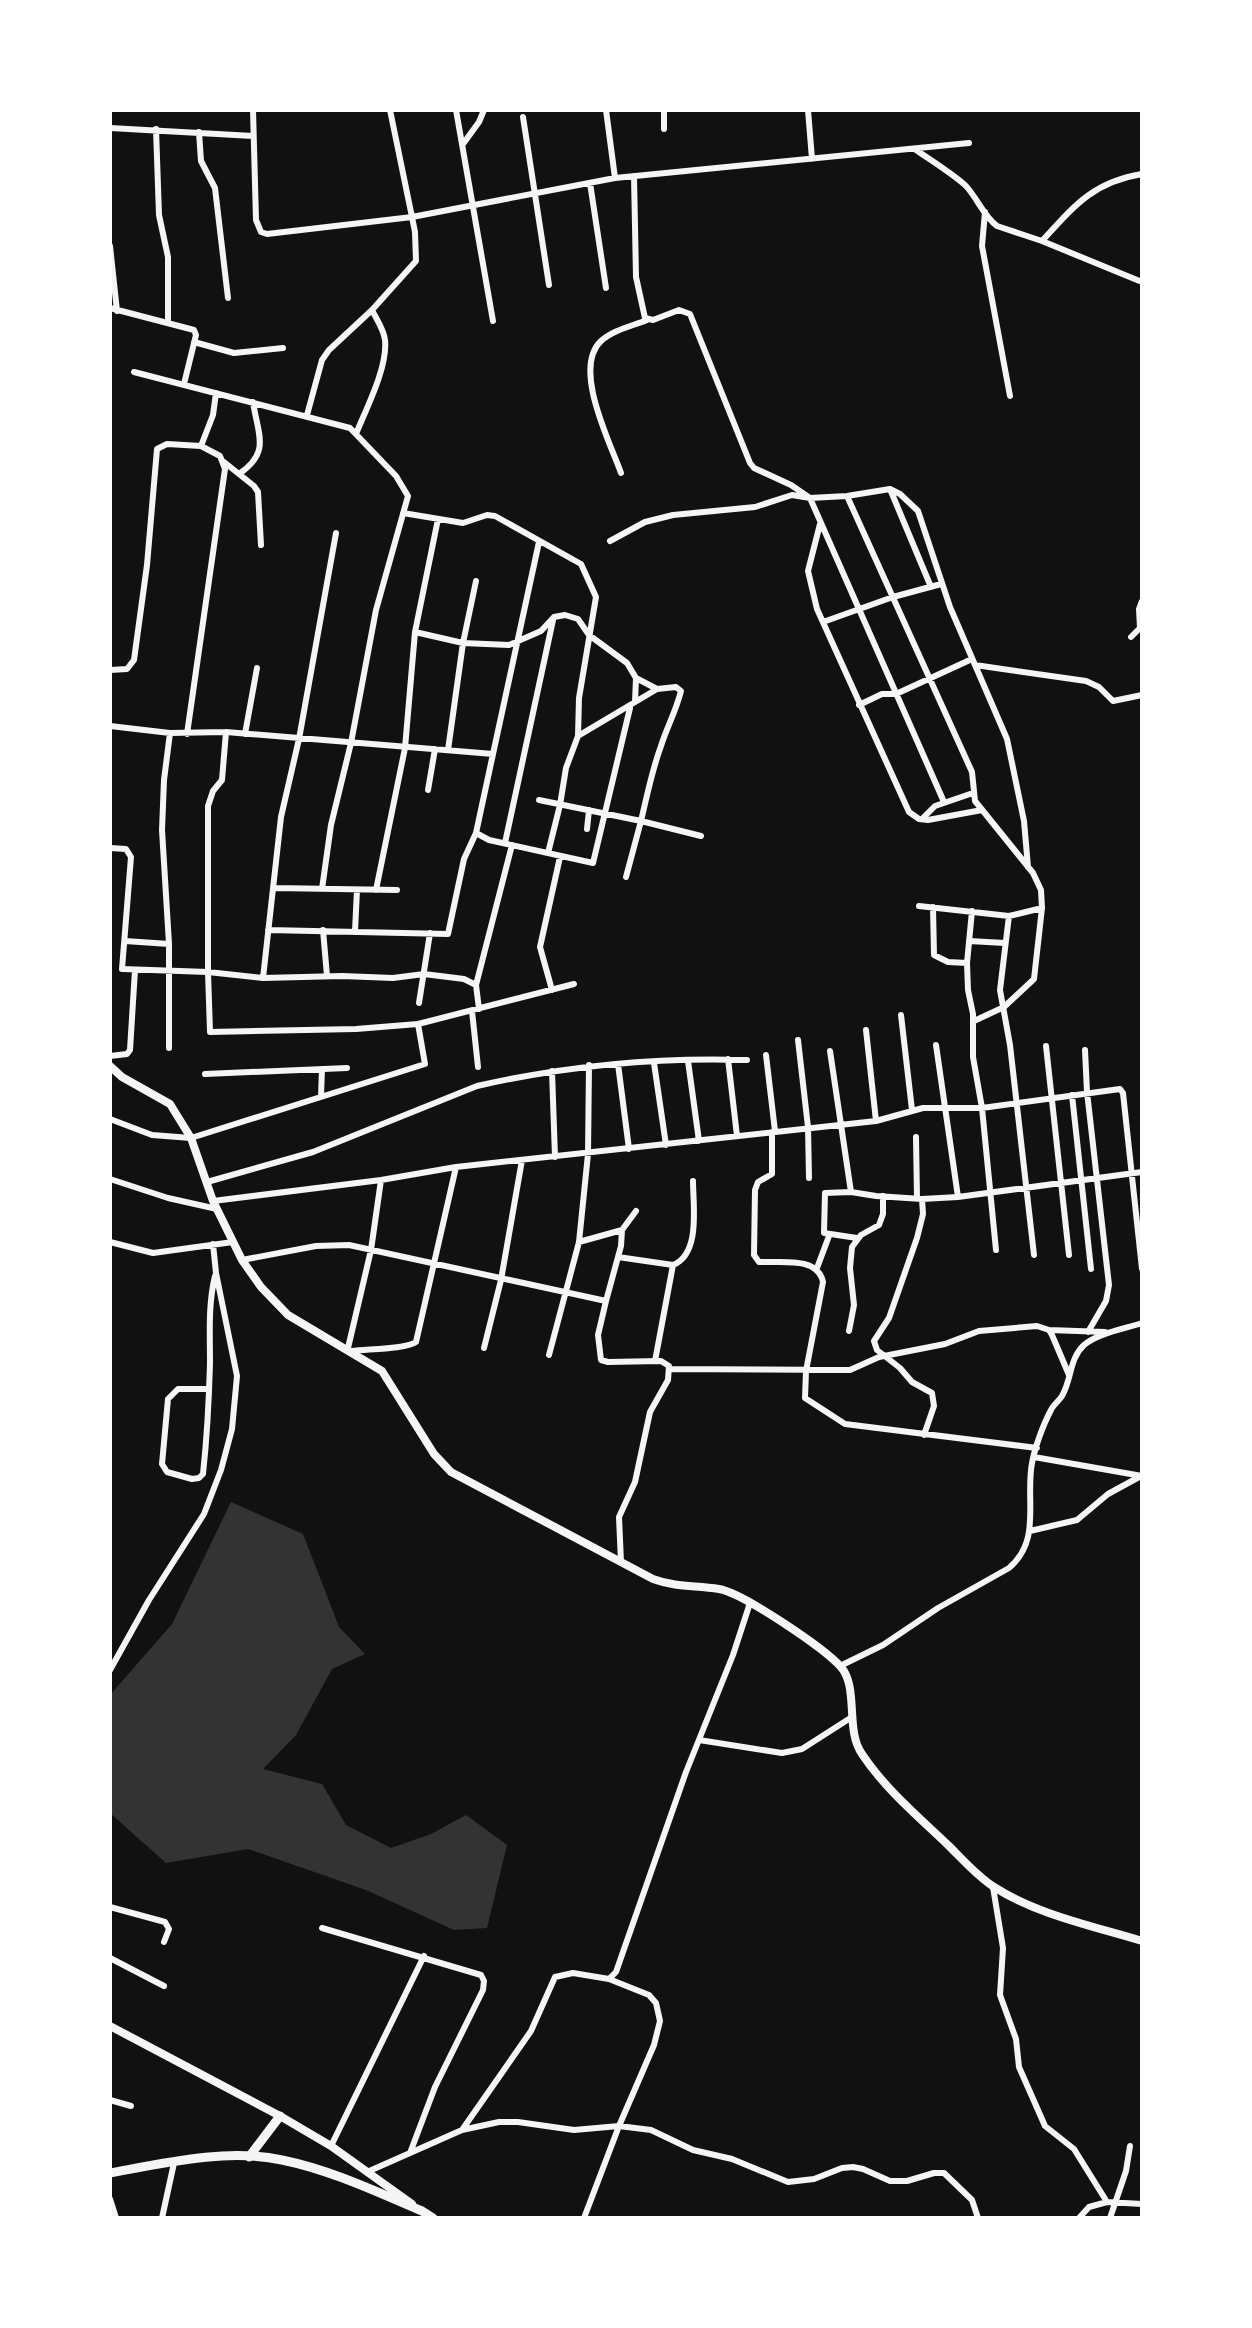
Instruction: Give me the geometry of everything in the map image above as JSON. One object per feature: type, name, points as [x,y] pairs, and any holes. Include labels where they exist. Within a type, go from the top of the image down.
[{"type":"highway","points":[[249,2157],[280,2116]]},
{"type":"highway","points":[[110,2173],[174,2163],[249,2157],[280,2159],[328,2173],[433,2218]]},
{"type":"main road","points":[[110,1066],[122,1077],[170,1104],[191,1138],[215,1205],[233,1242],[261,1287],[288,1315],[382,1371],[434,1454],[451,1472],[666,1583],[718,1589],[772,1615],[840,1666],[848,1684],[856,1745],[883,1781],[993,1887],[1036,1908],[1142,1941]]},
{"type":"main road","points":[[110,2026],[331,2146],[422,2211]]},
{"type":"street","points":[[253,110],[256,220],[261,232],[267,234],[412,217],[615,178],[969,143]]},
{"type":"street","points":[[307,415],[322,360],[329,350],[372,310],[416,261],[415,232],[390,110]]},
{"type":"street","points":[[456,110],[493,321]]},
{"type":"street","points":[[463,144],[484,110]]},
{"type":"street","points":[[606,110],[615,178]]},
{"type":"street","points":[[664,110],[664,129]]},
{"type":"street","points":[[808,110],[812,159]]},
{"type":"street","points":[[523,117],[549,285]]},
{"type":"street","points":[[110,128],[253,136]]},
{"type":"street","points":[[156,129],[159,215],[168,257],[168,322]]},
{"type":"street","points":[[199,132],[201,161],[215,188],[228,298]]},
{"type":"street","points":[[915,149],[963,183],[997,226],[1142,282]]},
{"type":"street","points":[[1042,241],[1095,189],[1110,181],[1142,174]]},
{"type":"street","points":[[634,176],[636,277],[647,320]]},
{"type":"street","points":[[590,183],[606,288]]},
{"type":"street","points":[[985,212],[982,246],[1010,396]]},
{"type":"street","points":[[110,246],[113,309],[194,330],[184,384]]},
{"type":"street","points":[[356,434],[376,385],[385,349],[384,335],[372,310]]},
{"type":"street","points":[[621,473],[595,397],[589,363],[598,344],[608,336],[672,311],[685,311],[690,314],[750,463],[810,498],[944,802]]},
{"type":"street","points":[[194,342],[234,353],[283,348]]},
{"type":"street","points":[[134,372],[350,428],[403,484],[408,496],[376,610],[351,743],[331,825],[322,889]]},
{"type":"street","points":[[201,446],[213,415],[216,393]]},
{"type":"street","points":[[239,474],[259,457],[253,402]]},
{"type":"street","points":[[110,670],[127,669],[134,660],[147,565],[157,449],[167,444],[201,446],[220,456],[254,486],[258,492],[261,545]]},
{"type":"street","points":[[187,734],[224,462]]},
{"type":"street","points":[[610,541],[658,517],[755,507],[792,495],[810,498],[847,496],[890,489],[900,494],[916,508],[941,584],[1007,739],[1024,821],[1028,867]]},
{"type":"street","points":[[890,489],[931,587]]},
{"type":"street","points":[[847,496],[972,772],[975,801],[1039,884],[1042,908],[1034,979],[1004,1007],[974,1021]]},
{"type":"street","points":[[403,513],[463,523],[487,515],[495,516],[568,555],[586,571],[596,597],[579,698],[578,736],[566,768],[548,853]]},
{"type":"street","points":[[376,890],[405,748],[415,632],[438,519]]},
{"type":"street","points":[[820,524],[810,557],[810,586],[859,705],[909,812],[922,819],[937,819],[982,810]]},
{"type":"street","points":[[263,978],[281,817],[299,739],[336,533]]},
{"type":"street","points":[[268,930],[450,933],[464,859],[476,833],[539,542]]},
{"type":"street","points":[[448,750],[463,643],[476,581]]},
{"type":"street","points":[[823,622],[941,584]]},
{"type":"street","points":[[1131,637],[1140,628],[1139,609],[1142,601]]},
{"type":"street","points":[[415,632],[463,643],[518,643],[541,631],[554,617],[565,615],[578,619],[589,635],[627,663],[636,678],[657,689]]},
{"type":"street","points":[[478,1067],[476,985],[509,844],[554,617]]},
{"type":"street","points":[[859,705],[882,694],[896,694],[974,662],[1086,681],[1099,687],[1113,701],[1142,695]]},
{"type":"street","points":[[245,734],[257,668]]},
{"type":"street","points":[[476,833],[489,840],[593,863],[636,678]]},
{"type":"street","points":[[578,736],[657,689],[676,687],[681,691],[676,713],[654,767],[626,877]]},
{"type":"street","points":[[110,726],[170,733],[226,732],[493,754]]},
{"type":"street","points":[[226,732],[222,780],[213,791],[208,806],[209,1028],[213,1034],[418,1024],[574,984]]},
{"type":"street","points":[[169,1048],[170,970],[162,830],[170,733]]},
{"type":"street","points":[[428,790],[435,749]]},
{"type":"street","points":[[922,819],[932,808],[973,793]]},
{"type":"street","points":[[539,800],[701,836]]},
{"type":"street","points":[[587,829],[589,810]]},
{"type":"street","points":[[110,848],[126,849],[131,857],[122,969]]},
{"type":"street","points":[[552,990],[540,947],[560,857]]},
{"type":"street","points":[[275,888],[397,890]]},
{"type":"street","points":[[355,931],[357,890]]},
{"type":"street","points":[[919,906],[1009,916],[1042,908]]},
{"type":"street","points":[[933,907],[934,955],[948,962],[967,963]]},
{"type":"street","points":[[972,911],[967,963],[974,1021],[973,1057],[982,1108],[996,1250]]},
{"type":"street","points":[[1009,916],[1000,983],[1034,1255]]},
{"type":"street","points":[[323,930],[327,976]]},
{"type":"street","points":[[419,1003],[430,933]]},
{"type":"street","points":[[125,941],[169,944]]},
{"type":"street","points":[[969,941],[1005,943]]},
{"type":"street","points":[[110,968],[208,972],[263,978],[393,978],[424,974],[464,979],[476,985]]},
{"type":"street","points":[[110,1056],[127,1054],[130,1050],[135,970]]},
{"type":"street","points":[[901,1015],[912,1110]]},
{"type":"street","points":[[110,1119],[152,1135],[191,1138],[424,1065],[418,1024]]},
{"type":"street","points":[[866,1030],[876,1121]]},
{"type":"street","points":[[798,1040],[808,1127],[809,1178]]},
{"type":"street","points":[[936,1045],[958,1197]]},
{"type":"street","points":[[1046,1046],[1069,1255]]},
{"type":"street","points":[[1085,1050],[1108,1294],[1088,1332]]},
{"type":"street","points":[[830,1051],[851,1192]]},
{"type":"street","points":[[766,1055],[774,1132],[772,1174],[758,1182],[755,1190],[754,1255],[759,1262],[817,1268]]},
{"type":"street","points":[[728,1059],[737,1136]]},
{"type":"street","points":[[207,1182],[313,1152],[477,1086],[589,1065],[747,1060]]},
{"type":"street","points":[[688,1061],[699,1141]]},
{"type":"street","points":[[654,1063],[666,1145]]},
{"type":"street","points":[[618,1064],[629,1149]]},
{"type":"street","points":[[549,1355],[579,1242],[588,1154],[589,1065]]},
{"type":"street","points":[[205,1074],[347,1068]]},
{"type":"street","points":[[321,1096],[322,1069]]},
{"type":"street","points":[[552,1071],[555,1157]]},
{"type":"street","points":[[110,1179],[168,1198],[215,1205],[456,1167],[876,1121],[912,1110],[982,1108],[1121,1090],[1142,1269]]},
{"type":"street","points":[[1072,1095],[1091,1269]]},
{"type":"street","points":[[916,1137],[919,1198],[923,1214],[889,1318],[874,1341],[877,1350],[912,1382],[932,1393],[934,1406],[924,1435]]},
{"type":"street","points":[[484,1348],[501,1280],[522,1160]]},
{"type":"street","points":[[381,1180],[371,1250],[350,1350],[410,1347],[416,1342],[456,1167]]},
{"type":"street","points":[[883,1196],[883,1214],[879,1225],[857,1238],[829,1236],[823,1230],[824,1194],[851,1192],[919,1198],[958,1197],[1142,1172]]},
{"type":"street","points":[[618,1257],[673,1265],[679,1263],[690,1245],[693,1181]]},
{"type":"street","points":[[621,1562],[618,1526],[621,1509],[635,1482],[646,1425],[668,1380],[670,1369],[666,1363],[655,1361],[601,1360],[598,1335],[622,1230],[636,1211]]},
{"type":"street","points":[[579,1242],[622,1230]]},
{"type":"street","points":[[829,1236],[817,1268],[823,1282],[806,1371],[805,1398],[839,1422],[1037,1448]]},
{"type":"street","points":[[849,1331],[854,1305],[850,1256],[857,1238]]},
{"type":"street","points":[[110,1242],[153,1253],[233,1242]]},
{"type":"street","points":[[110,1670],[149,1600],[204,1514],[232,1429],[237,1387],[213,1244]]},
{"type":"street","points":[[242,1260],[316,1246],[349,1245],[606,1301]]},
{"type":"street","points":[[655,1361],[673,1265]]},
{"type":"street","points":[[209,1389],[178,1389],[168,1399],[161,1458],[163,1469],[167,1472],[192,1479],[203,1474],[209,1389],[210,1300],[216,1273]]},
{"type":"street","points":[[840,1666],[883,1645],[938,1608],[1009,1568],[1024,1551],[1030,1531],[1034,1457],[1051,1409],[1062,1396],[1071,1364],[1093,1339],[1142,1323]]},
{"type":"street","points":[[670,1369],[850,1370],[885,1355],[945,1344],[979,1331],[1037,1326],[1049,1330],[1113,1333]]},
{"type":"street","points":[[1049,1330],[1069,1375]]},
{"type":"street","points":[[1034,1457],[1142,1476]]},
{"type":"street","points":[[1030,1531],[1077,1520],[1108,1494],[1142,1476]]},
{"type":"street","points":[[609,1979],[616,1972],[750,1603]]},
{"type":"street","points":[[699,1740],[782,1753],[802,1749],[852,1717]]},
{"type":"street","points":[[993,1887],[1003,1948],[999,1990],[1016,2039],[1019,2067],[1045,2126],[1074,2149],[1107,2202]]},
{"type":"street","points":[[110,1907],[165,1922],[169,1929],[164,1942]]},
{"type":"street","points":[[322,1928],[481,1975],[484,1985],[435,2087],[410,2153]]},
{"type":"street","points":[[331,2146],[424,1956]]},
{"type":"street","points":[[110,1958],[164,1986]]},
{"type":"street","points":[[462,2130],[531,2031],[555,1977],[573,1973],[609,1979],[649,1995],[656,2003],[660,2021],[654,2045],[584,2218]]},
{"type":"street","points":[[110,2100],[131,2106]]},
{"type":"street","points":[[367,2172],[462,2130],[499,2122],[574,2130],[619,2126],[651,2130],[693,2150],[732,2159],[788,2182],[799,2182],[853,2167],[890,2181],[907,2181],[944,2173],[972,2200],[978,2218]]},
{"type":"street","points":[[1110,2218],[1117,2204],[1130,2146]]},
{"type":"street","points":[[162,2218],[174,2163]]},
{"type":"street","points":[[110,2199],[116,2218]]},
{"type":"street","points":[[1079,2218],[1089,2207],[1107,2202],[1142,2204]]},
{"type":"shaded area","points":[[231,1502],[303,1534],[339,1627],[365,1654],[332,1669],[296,1735],[263,1769],[322,1784],[346,1825],[391,1848],[431,1834],[466,1815],[507,1845],[487,1928],[454,1930],[366,1890],[248,1849],[166,1863],[110,1813],[110,1695],[172,1624]]}]
